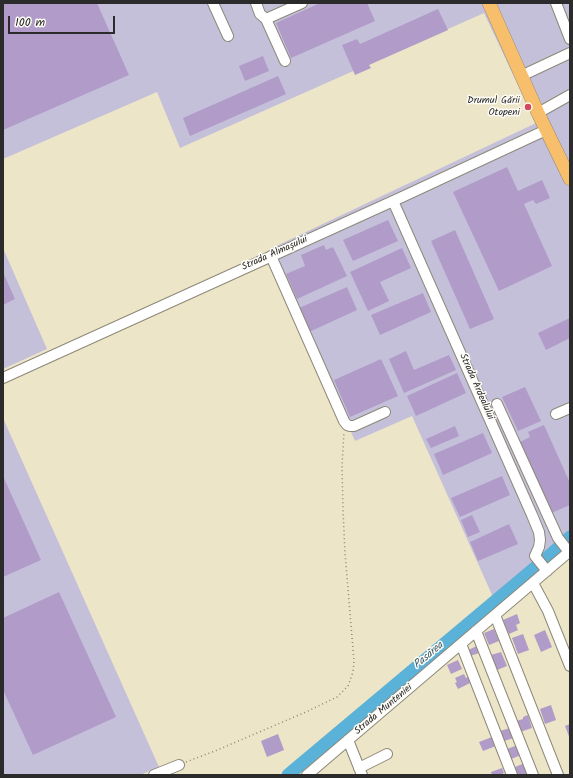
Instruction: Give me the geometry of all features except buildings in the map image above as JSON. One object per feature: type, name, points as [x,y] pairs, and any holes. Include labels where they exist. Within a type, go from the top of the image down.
[{"type":"main road","points":[[489,3],[538,113],[570,179]]},
{"type":"street","points":[[214,3],[228,36]]},
{"type":"street","points":[[256,3],[260,14],[266,19],[285,61]]},
{"type":"street","points":[[266,19],[302,3]]},
{"type":"street","points":[[556,3],[570,40]]},
{"type":"street","points":[[521,76],[570,53]]},
{"type":"street","points":[[538,113],[570,95]]},
{"type":"street","name":"Strada Almașului","points":[[3,378],[546,130]]},
{"type":"street","name":"Strada Ardealului","points":[[393,201],[539,532],[539,547],[535,556],[546,569]]},
{"type":"street","points":[[271,256],[344,421],[347,425],[354,426],[385,412]]},
{"type":"street","points":[[497,404],[558,538],[568,550]]},
{"type":"street","points":[[556,414],[570,408]]},
{"type":"street","name":"Strada Munteniei","points":[[307,775],[533,583],[546,569],[568,550]]},
{"type":"street","points":[[533,583],[548,611],[570,666]]},
{"type":"street","points":[[495,615],[558,775]]},
{"type":"street","points":[[476,631],[533,775]]},
{"type":"street","points":[[461,644],[512,775]]},
{"type":"street","points":[[538,724],[543,726],[546,730],[563,775]]},
{"type":"street","points":[[348,740],[360,771],[387,754]]},
{"type":"street","points":[[154,775],[179,765]]},
{"type":"path","points":[[179,765],[216,751],[306,712],[337,697],[348,686],[353,672],[354,661],[343,510],[343,434],[347,425]]},
{"type":"shaded area","points":[[3,3],[570,3],[570,545],[497,606],[412,416],[355,441],[270,249],[536,123],[484,13],[180,148],[157,92],[3,159]]},
{"type":"shaded area","points":[[3,248],[47,349],[3,369]]},
{"type":"shaded area","points":[[3,418],[159,767],[140,775],[3,775]]},
{"type":"waterway","name":"Pasărea","points":[[288,775],[570,537]]},
{"type":"place","name":"Drumul Gării Otopeni","points":[[528,107]]}]
